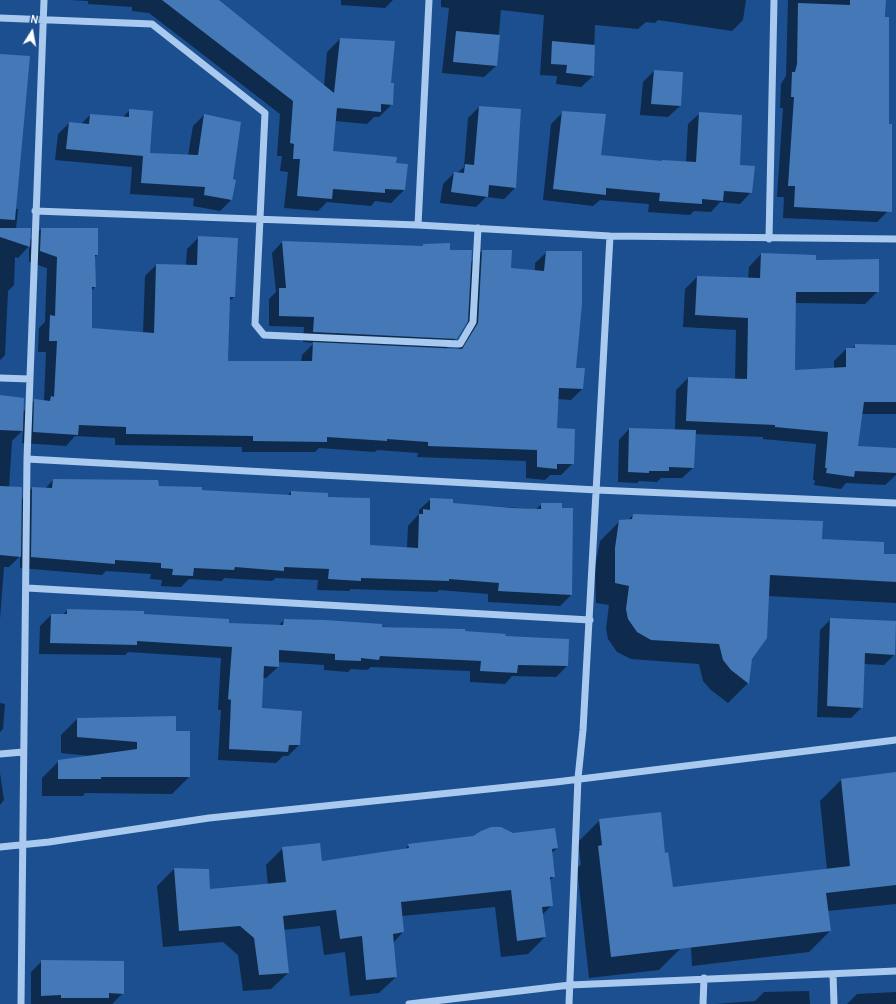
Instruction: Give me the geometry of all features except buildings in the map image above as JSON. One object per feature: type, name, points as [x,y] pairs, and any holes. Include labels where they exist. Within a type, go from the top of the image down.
[{"type":"street","points":[[21,1004],[23,844],[22,752],[27,588],[27,459],[44,0]]},
{"type":"street","points":[[418,225],[429,0]]},
{"type":"street","points":[[769,239],[774,0]]},
{"type":"street","points":[[0,18],[152,24],[265,113],[255,324],[264,335],[460,344],[474,322],[478,228]]},
{"type":"street","points":[[35,211],[260,218],[478,228],[610,236],[769,239],[896,239]]},
{"type":"street","points":[[569,1004],[578,778],[583,730],[590,620],[610,236]]},
{"type":"street","points":[[0,378],[30,379]]},
{"type":"street","points":[[27,459],[597,490],[896,503]]},
{"type":"street","points":[[27,588],[590,620]]},
{"type":"street","points":[[0,848],[209,818],[578,778],[896,740]]},
{"type":"street","points":[[0,754],[22,752]]},
{"type":"street","points":[[409,1004],[570,984],[896,971]]},
{"type":"street","points":[[834,974],[834,1004]]},
{"type":"street","points":[[703,1004],[704,978]]}]
